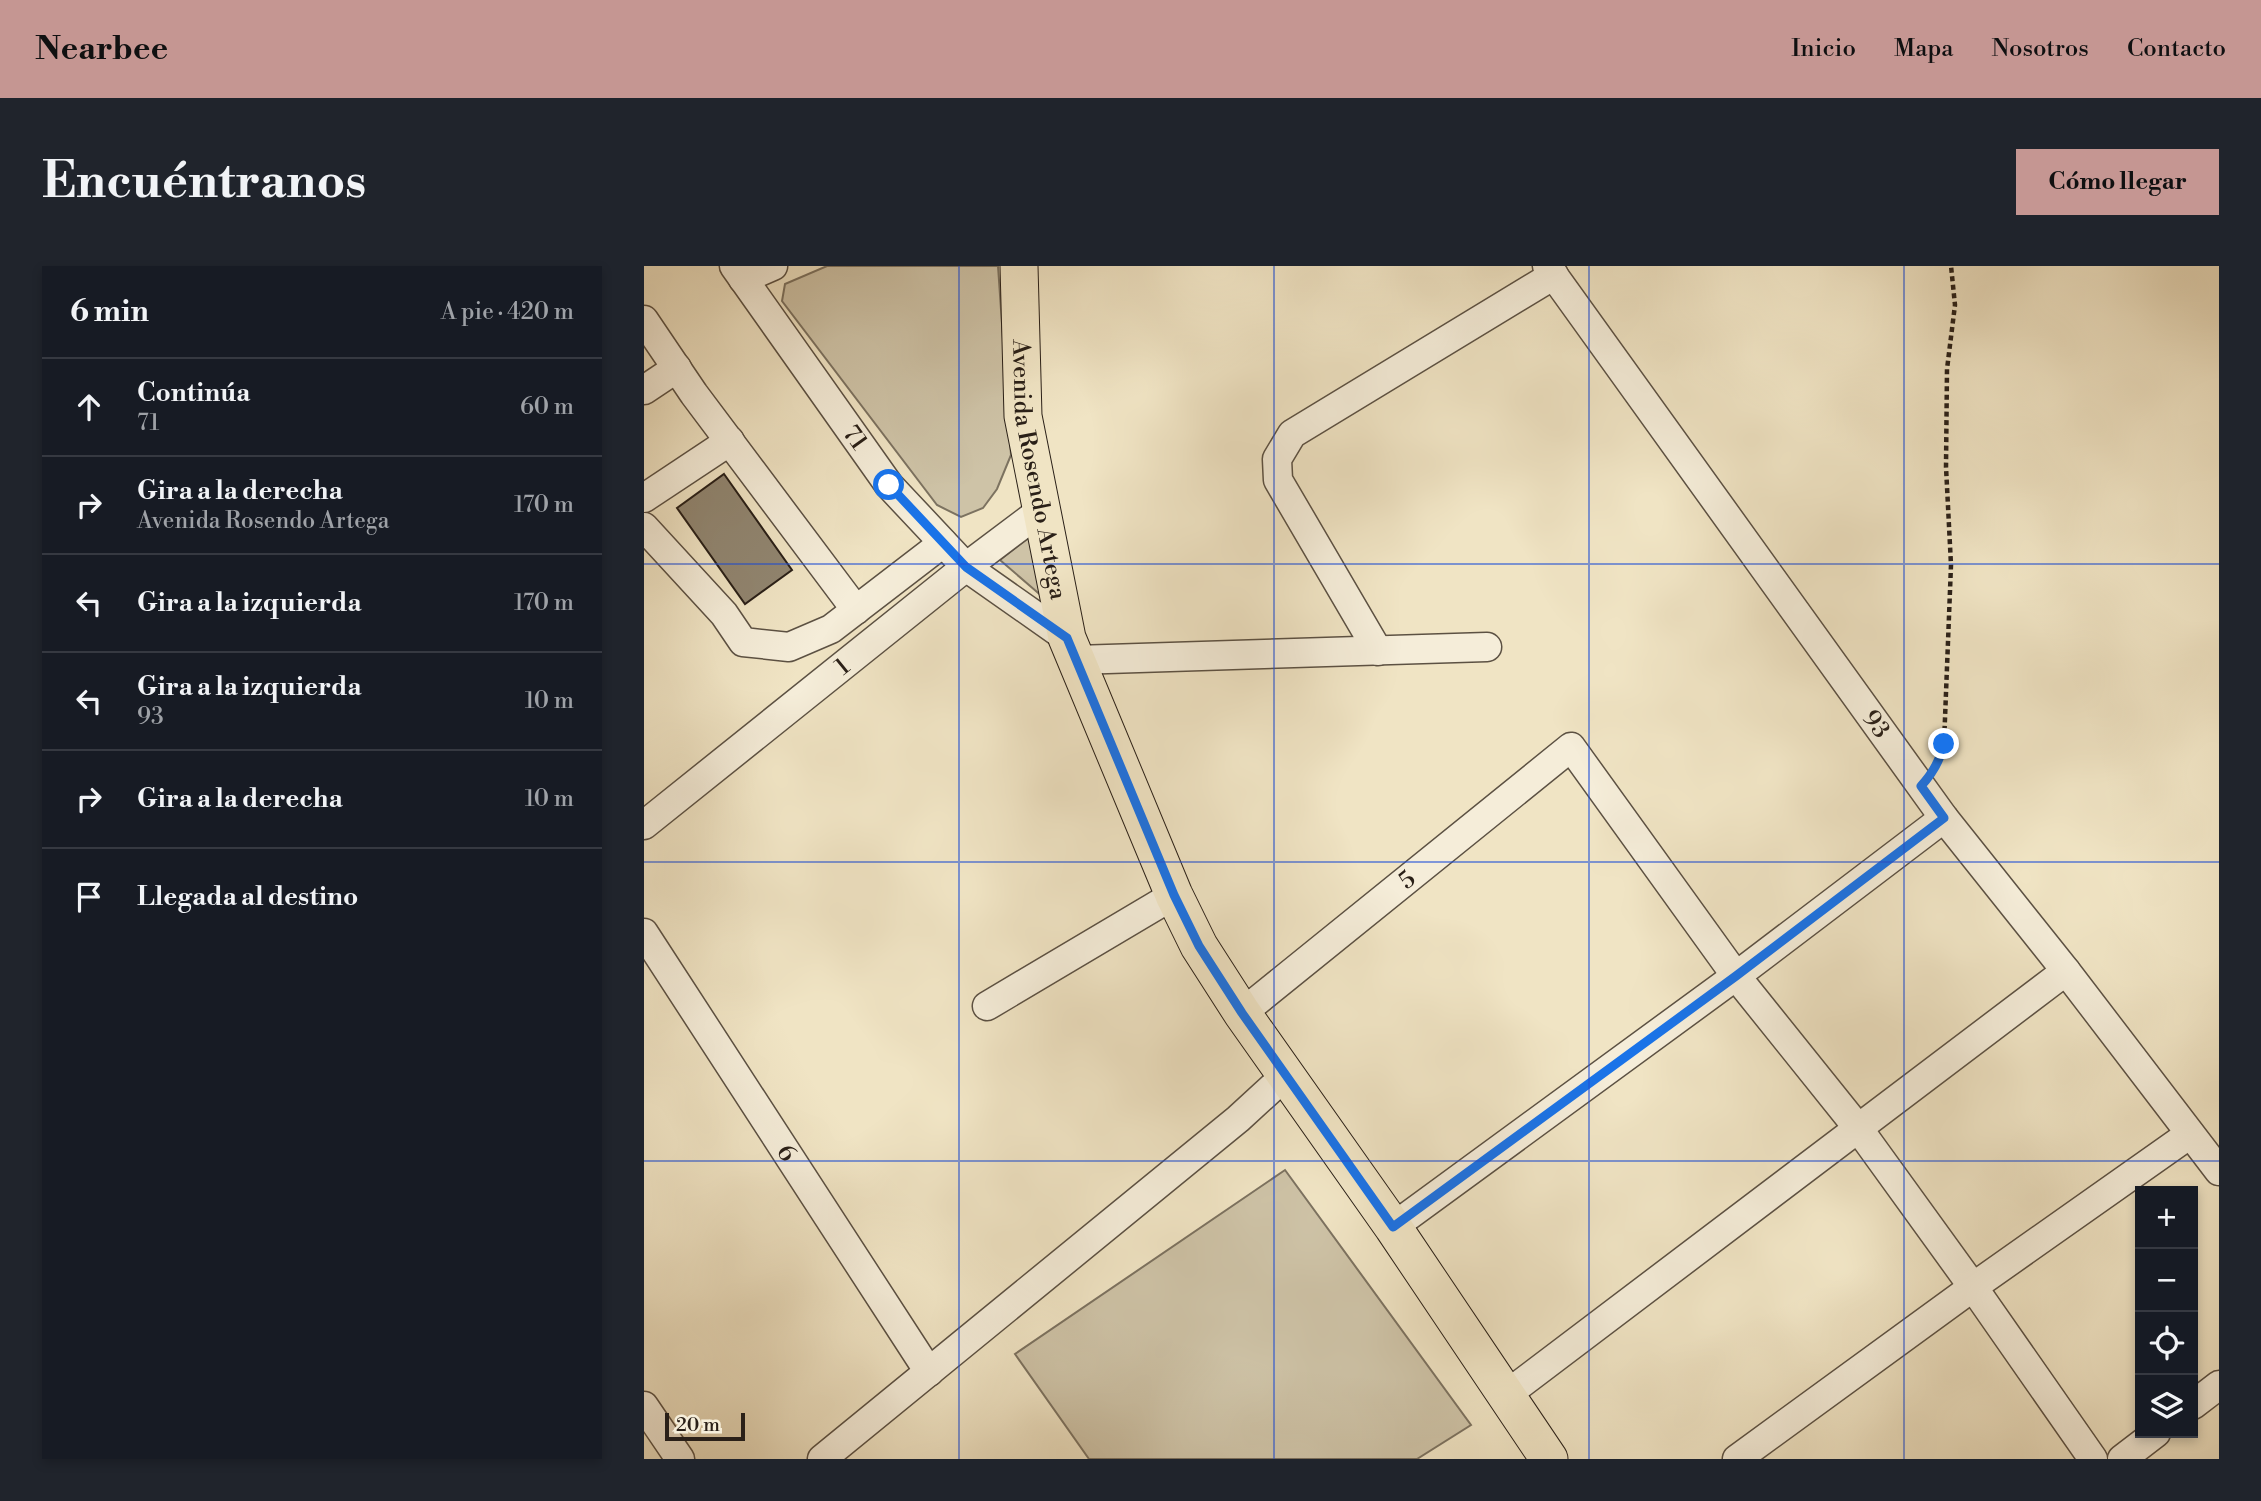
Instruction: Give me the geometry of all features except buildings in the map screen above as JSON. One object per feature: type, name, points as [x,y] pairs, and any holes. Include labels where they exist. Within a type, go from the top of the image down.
[{"type":"main road","name":"Avenida Rosendo Artega","points":[[1019,266],[1023,416],[1072,649],[1174,895],[1199,946],[1242,1013],[1393,1227],[1549,1459]]},
{"type":"street","points":[[739,272],[773,266]]},
{"type":"street","points":[[1378,651],[1278,480],[1277,459],[1292,434],[1550,270]]},
{"type":"street","name":"93","points":[[1550,270],[1944,818],[2066,971],[2219,1171]]},
{"type":"street","name":"71","points":[[739,272],[889,485],[966,567],[1072,649]]},
{"type":"street","points":[[644,320],[856,610]]},
{"type":"street","points":[[644,390],[677,368]]},
{"type":"street","points":[[644,498],[730,441]]},
{"type":"street","name":"1","points":[[644,825],[966,567],[1043,509]]},
{"type":"street","points":[[644,527],[724,614],[743,642],[789,647],[831,629],[943,542]]},
{"type":"street","points":[[1072,649],[1378,651],[1487,647]]},
{"type":"street","name":"5","points":[[1242,1013],[1571,747],[1736,976]]},
{"type":"street","points":[[1393,1227],[1736,976],[1944,818]]},
{"type":"street","points":[[987,1006],[1174,895]]},
{"type":"street","name":"6","points":[[644,933],[929,1372]]},
{"type":"street","points":[[1506,1395],[2066,971]]},
{"type":"street","points":[[1736,976],[1858,1128],[2093,1459]]},
{"type":"street","points":[[822,1459],[1238,1119],[1286,1075]]},
{"type":"street","points":[[1737,1459],[1973,1287],[2190,1134]]},
{"type":"street","points":[[2198,1401],[2219,1385]]},
{"type":"street","points":[[644,1406],[680,1459]]},
{"type":"street","points":[[2122,1459],[2149,1438]]},
{"type":"path","points":[[1921,786],[1933,773],[1944,744],[1951,565],[1947,369],[1955,305],[1951,266]]},
{"type":"shaded area","points":[[827,266],[998,266],[1011,455],[997,489],[983,508],[961,517],[937,505],[782,301],[785,284]]},
{"type":"shaded area","points":[[1029,537],[1044,598],[1000,560]]},
{"type":"shaded area","points":[[1285,1170],[1471,1425],[1417,1459],[1089,1459],[1015,1354]]},
{"type":"route","points":[[889,485],[966,567],[1067,638],[1174,895],[1199,946],[1242,1013],[1393,1227],[1736,976],[1944,818],[1921,786],[1933,773],[1944,744]]}]
